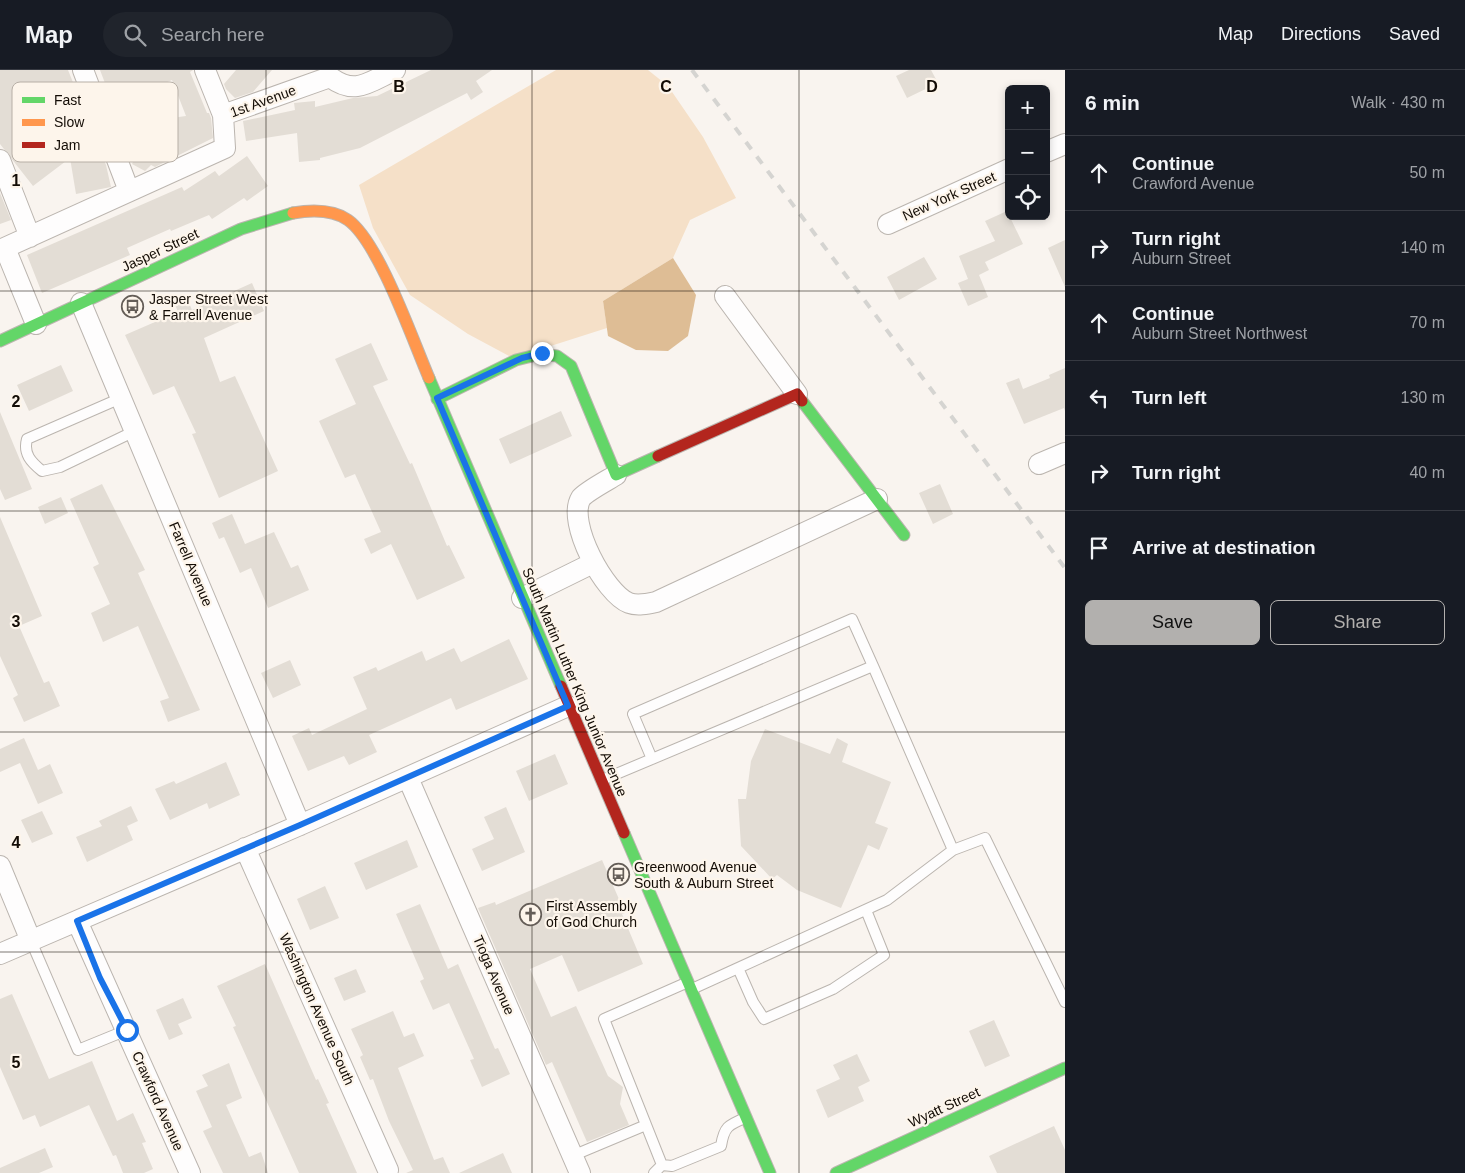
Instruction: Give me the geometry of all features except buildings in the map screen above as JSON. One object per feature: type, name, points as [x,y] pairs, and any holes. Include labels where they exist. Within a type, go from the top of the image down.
[{"type":"street","points":[[83,70],[88,82]]},
{"type":"street","points":[[205,70],[223,115]]},
{"type":"street","name":"1st Avenue","points":[[2,249],[224,148],[223,115],[328,74],[342,86],[357,87],[395,70]]},
{"type":"street","points":[[1050,150],[1065,144]]},
{"type":"street","points":[[0,160],[30,236]]},
{"type":"street","points":[[118,162],[129,191]]},
{"type":"street","name":"New York Street","points":[[888,224],[1005,171]]},
{"type":"street","name":"Jasper Street","points":[[0,341],[241,228],[281,215],[314,210],[338,215]]},
{"type":"street","name":"South Martin Luther King Junior Avenue","points":[[338,215],[360,230],[377,257],[568,706],[691,986],[770,1173]]},
{"type":"street","points":[[2,249],[36,324]]},
{"type":"street","points":[[725,296],[904,535]]},
{"type":"street","name":"Farrell Avenue","points":[[81,303],[300,825]]},
{"type":"street","points":[[437,398],[522,358],[542,353],[562,356],[571,366],[616,475]]},
{"type":"street","points":[[797,394],[616,475],[582,498],[577,511],[581,532],[593,563],[617,596],[630,604],[656,602],[877,498]]},
{"type":"street","points":[[1039,464],[1065,453]]},
{"type":"street","points":[[522,598],[593,563]]},
{"type":"street","points":[[0,954],[408,778],[568,706]]},
{"type":"street","name":"Tioga Avenue","points":[[408,778],[576,1165]]},
{"type":"street","name":"Washington Avenue South","points":[[245,848],[388,1170]]},
{"type":"street","points":[[0,866],[31,941]]},
{"type":"street","name":"Crawford Avenue","points":[[77,921],[100,978],[127,1030],[190,1173]]},
{"type":"street","name":"Wyatt Street","points":[[836,1173],[1065,1068]]},
{"type":"lane","points":[[121,398],[27,439],[25,447],[30,461],[42,471],[60,467],[135,431]]},
{"type":"lane","points":[[652,759],[633,714],[852,620],[953,850]]},
{"type":"lane","points":[[601,780],[873,666]]},
{"type":"lane","points":[[662,1165],[604,1019],[738,968],[887,900],[953,850],[985,838],[1065,1002]]},
{"type":"lane","points":[[738,968],[753,1002],[764,1019],[833,989],[884,955],[866,910]]},
{"type":"lane","points":[[31,941],[78,1050],[127,1030]]},
{"type":"lane","points":[[662,1165],[672,1166],[721,1146],[723,1132],[730,1124],[747,1118]]},
{"type":"lane","points":[[576,1165],[646,1125]]},
{"type":"lane","points":[[654,1173],[662,1165]]},
{"type":"shaded area","points":[[556,70],[648,70],[668,86],[703,137],[736,198],[690,220],[673,258],[603,301],[607,328],[513,358],[468,334],[410,295],[373,228],[359,185]]},
{"type":"shaded area","points":[[673,258],[696,295],[688,336],[668,351],[636,350],[608,336],[603,301]]},
{"type":"railway","points":[[692,70],[1065,568]]},
{"type":"traffic: fast","points":[[0,341],[241,229],[293,213]]},
{"type":"traffic: fast","points":[[437,399],[516,360],[540,354],[557,356],[571,366],[616,475],[658,456]]},
{"type":"traffic: fast","points":[[429,378],[561,686]]},
{"type":"traffic: fast","points":[[802,401],[904,535]]},
{"type":"traffic: fast","points":[[624,833],[770,1173]]},
{"type":"traffic: fast","points":[[836,1173],[1065,1068]]},
{"type":"traffic: slow","points":[[293,213],[307,211],[328,212],[342,216],[360,232],[383,270],[394,293],[429,378]]},
{"type":"traffic: jam","points":[[658,456],[797,394],[802,401]]},
{"type":"traffic: jam","points":[[561,686],[624,833]]},
{"type":"place","name":"Jasper Street West & Farrell Avenue","points":[[133,307]]},
{"type":"place","name":"Greenwood Avenue South & Auburn Street","points":[[618,875]]},
{"type":"place","name":"First Assembly of God Church","points":[[530,914]]},
{"type":"route","points":[[127,1030],[100,978],[77,921],[408,778],[568,706],[437,398],[522,358],[542,353]]}]
